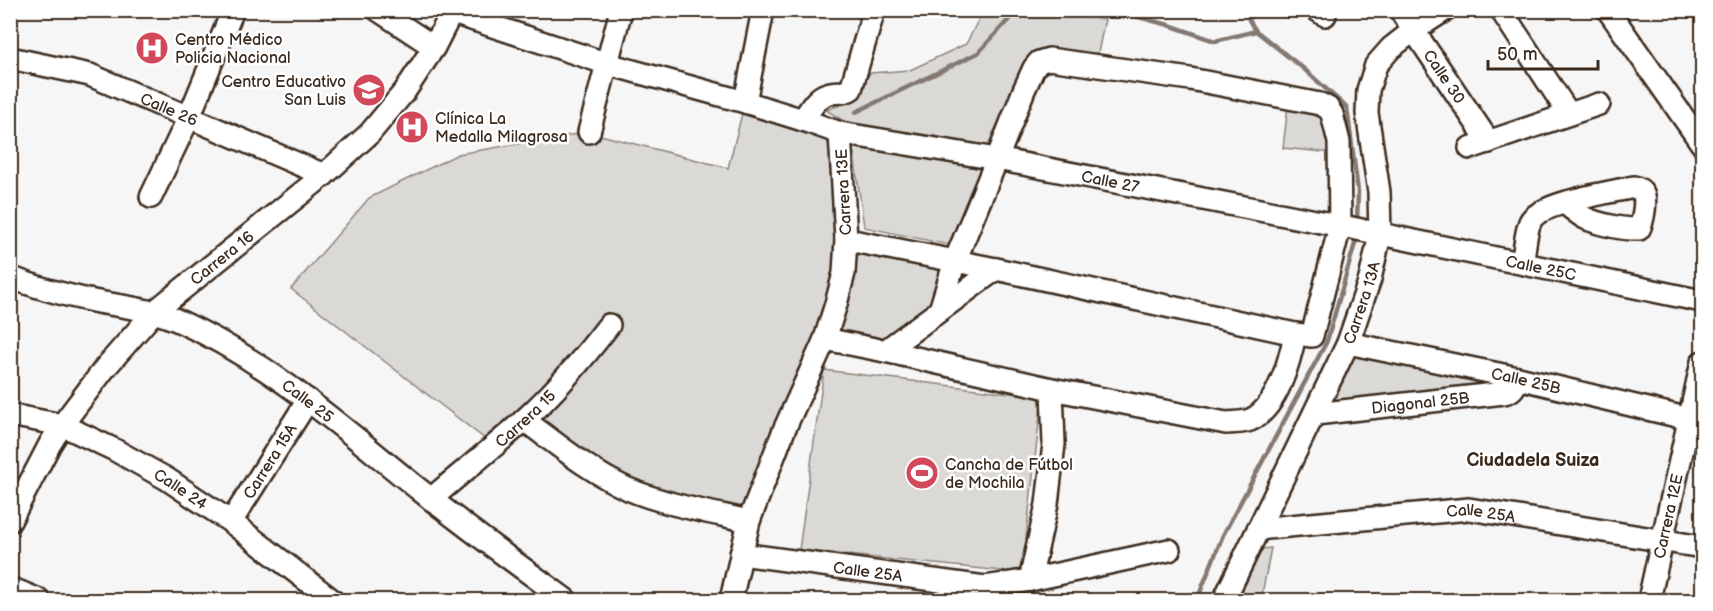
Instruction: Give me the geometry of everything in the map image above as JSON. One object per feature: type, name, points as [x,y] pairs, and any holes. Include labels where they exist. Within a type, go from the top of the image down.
[{"type":"street","points":[[151,197],[189,117],[233,10]]},
{"type":"street","points":[[378,10],[434,47]]},
{"type":"street","points":[[589,132],[621,10]]},
{"type":"street","points":[[745,102],[763,10]]},
{"type":"street","points":[[803,120],[820,96],[828,93],[845,93],[851,89],[874,10]]},
{"type":"street","name":"Calle 30","points":[[1400,10],[1414,30],[1480,145],[1569,114]]},
{"type":"street","name":"Carrera 13A","points":[[1224,600],[1348,344],[1370,279],[1360,230],[1379,192],[1367,113],[1368,90],[1376,65],[1391,48],[1445,10]]},
{"type":"street","points":[[1501,10],[1569,114],[1599,104]]},
{"type":"street","points":[[1608,10],[1702,144]]},
{"type":"street","name":"Carrera 16","points":[[10,521],[62,425],[105,368],[154,312],[324,176],[370,133],[405,91],[434,47],[453,12]]},
{"type":"street","name":"Carrera 13E","points":[[453,12],[608,64],[745,102],[840,134],[846,239],[844,273],[825,339],[784,430],[749,521],[731,600]]},
{"type":"street","name":"Calle 26","points":[[10,58],[90,75],[324,176]]},
{"type":"street","points":[[846,239],[955,261],[996,269],[1295,334],[1312,336],[1360,230],[1332,114],[1328,108],[1320,104],[1190,79],[1049,59],[1042,60],[1034,68],[955,261],[940,310]]},
{"type":"street","name":"Calle 27","points":[[840,134],[997,159],[1360,230]]},
{"type":"street","points":[[1522,264],[1530,222],[1535,215],[1548,207],[1565,203]]},
{"type":"street","name":"Calle 25C","points":[[1360,230],[1702,301]]},
{"type":"street","points":[[885,351],[996,269]]},
{"type":"street","name":"Calle 25","points":[[10,277],[52,292],[154,312],[181,322],[216,340],[263,368],[308,400],[431,499],[566,600]]},
{"type":"street","name":"Carrera 15","points":[[431,499],[524,420],[581,361],[609,325]]},
{"type":"street","points":[[825,339],[1052,389],[1226,423],[1248,421],[1256,417],[1277,392],[1292,353],[1295,334]]},
{"type":"street","name":"Calle 25B","points":[[1348,344],[1518,378],[1696,421]]},
{"type":"street","name":"Carrera 12E","points":[[1649,600],[1662,540],[1696,421],[1702,362]]},
{"type":"street","name":"Diagonal 25B","points":[[1315,414],[1504,393],[1515,387],[1518,378]]},
{"type":"street","points":[[1030,580],[1047,504],[1054,444],[1052,389]]},
{"type":"street","name":"Carrera 15A","points":[[231,522],[308,400]]},
{"type":"street","name":"Calle 24","points":[[10,415],[62,425],[113,449],[167,479],[231,522],[332,600]]},
{"type":"street","points":[[524,420],[591,469],[629,489],[669,502],[749,521]]},
{"type":"street","name":"Calle 25A","points":[[1258,529],[1469,509],[1702,547]]},
{"type":"street","name":"Calle 25A","points":[[741,554],[984,587],[1030,580],[1169,550]]},
{"type":"street","points":[[10,588],[39,600]]},
{"type":"shaded area","points":[[983,11],[1105,19],[1098,53],[1034,52],[992,135],[954,246],[864,227],[850,125],[826,110],[852,101],[870,73],[910,70],[966,44]]},
{"type":"shaded area","points":[[745,102],[840,133],[853,241],[955,261],[940,310],[885,351],[825,339],[749,521],[669,502],[524,420],[494,446],[291,289],[369,198],[458,154],[589,132],[728,168]]},
{"type":"shaded area","points":[[1288,105],[1325,118],[1333,153],[1283,148]]},
{"type":"shaded area","points":[[1348,343],[1505,377],[1502,391],[1315,414]]},
{"type":"shaded area","name":"Cancha de Fútbol de Mochila","points":[[824,370],[1042,397],[1022,573],[799,550]]},
{"type":"shaded area","points":[[1271,548],[1261,600],[1238,600],[1262,549]]},
{"type":"waterway","points":[[856,112],[978,53],[1012,16],[1034,10]]},
{"type":"waterway","points":[[1111,10],[1169,25],[1215,41],[1256,31]]},
{"type":"waterway","points":[[1254,10],[1249,20],[1256,31],[1304,69],[1347,108],[1358,191],[1357,222]]},
{"type":"waterway","points":[[1197,600],[1223,535],[1327,341],[1357,234]]},
{"type":"place","name":"Centro Médico Policia Nacional","points":[[152,48]]},
{"type":"place","name":"Centro Educativo San Luis","points":[[369,90]]},
{"type":"place","name":"Clínica La Medalla Milagrosa","points":[[412,127]]},
{"type":"place","name":"Cancha de Fútbol de Mochila","points":[[922,473]]},
{"type":"district","name":"Ciudadela Suiza","points":[[1533,460]]}]
